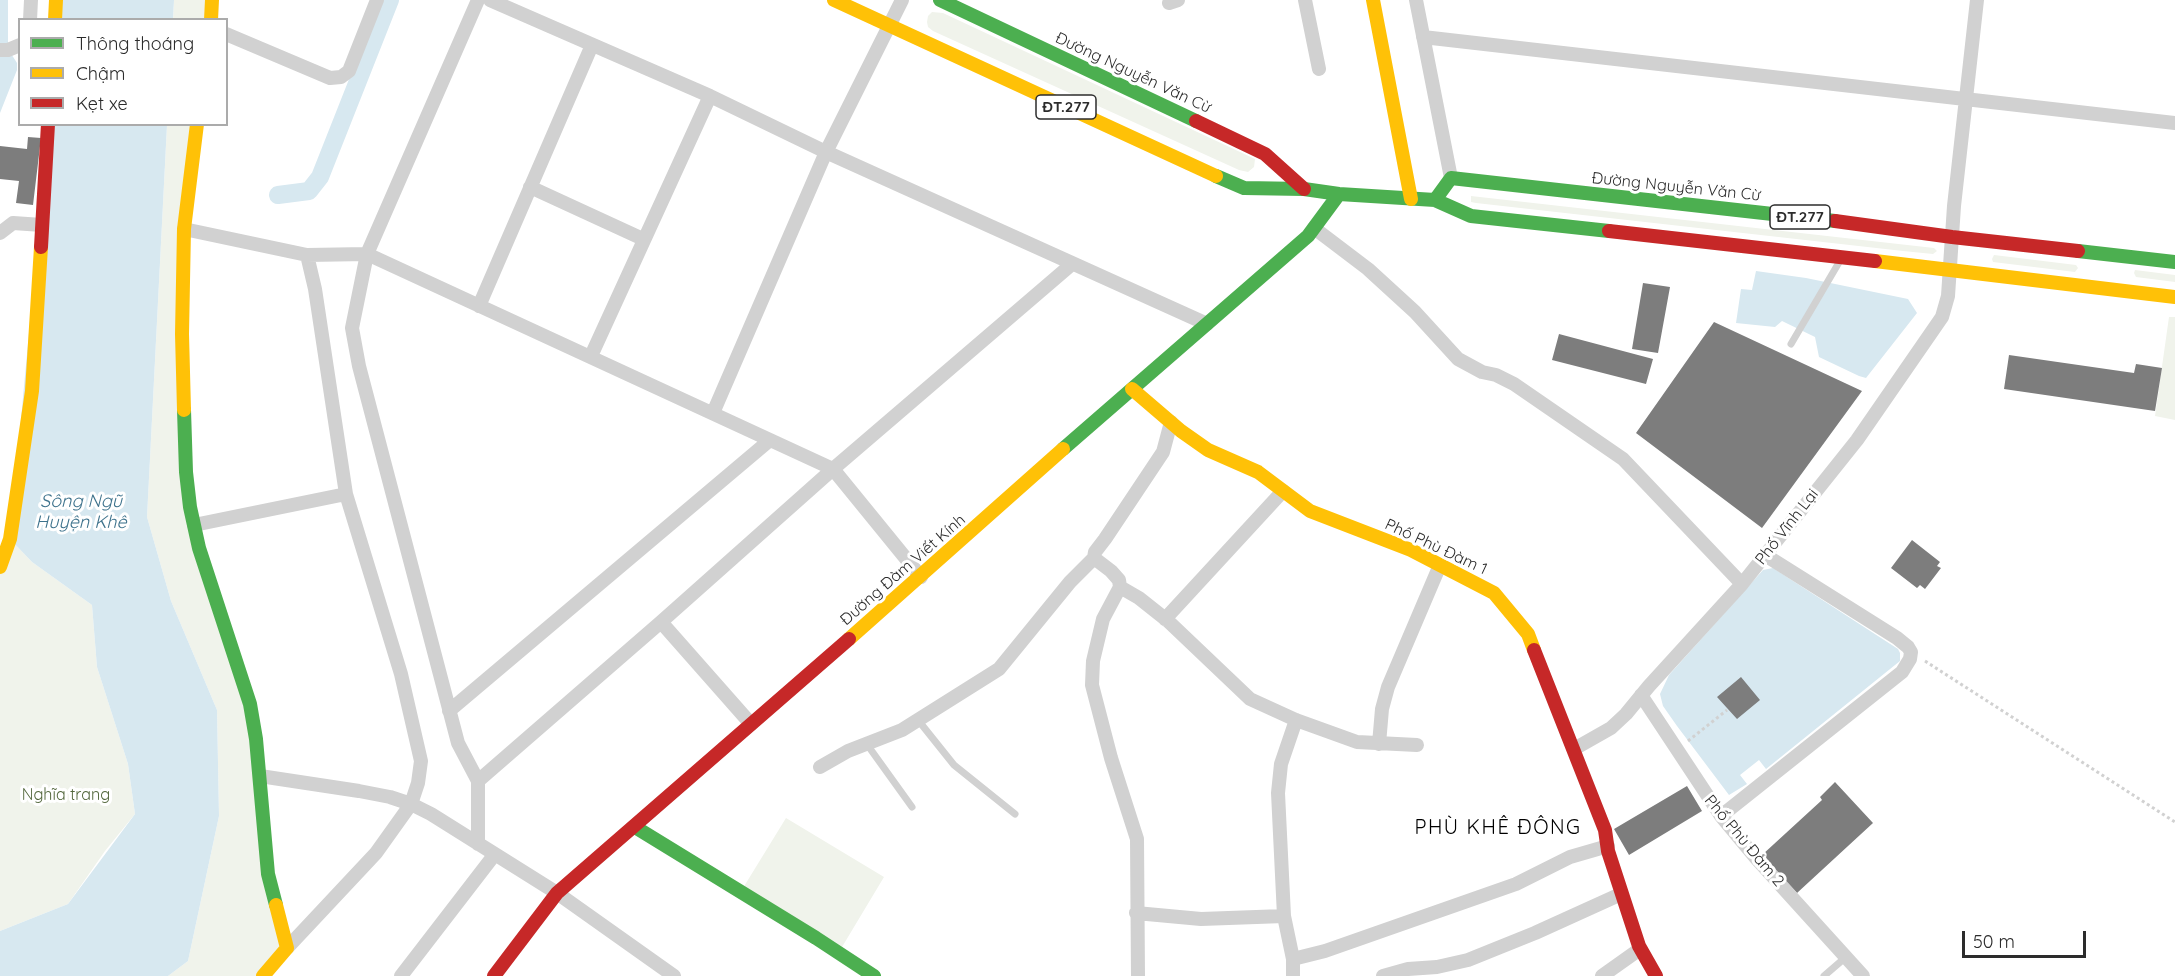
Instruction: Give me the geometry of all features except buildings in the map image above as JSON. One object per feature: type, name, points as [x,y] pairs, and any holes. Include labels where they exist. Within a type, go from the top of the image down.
[{"type":"main road","points":[[55,18],[56,0]]},
{"type":"main road","points":[[211,18],[212,0]]},
{"type":"main road","name":"Đường Nguyễn Văn Cừ","points":[[834,0],[1172,157],[1244,188],[1304,189],[1339,194],[1435,200],[1471,216],[1950,269],[2105,272],[2175,262]]},
{"type":"main road","name":"Đường Nguyễn Văn Cừ","points":[[940,0],[1264,154],[1304,189]]},
{"type":"main road","points":[[1373,0],[1411,199]]},
{"type":"main road","points":[[0,567],[10,539],[32,391],[48,126]]},
{"type":"main road","points":[[197,126],[184,229],[182,334],[186,472],[194,525],[215,602],[250,704],[260,776],[268,874],[287,948],[263,976]]},
{"type":"main road","points":[[1435,200],[1451,178]]},
{"type":"main road","name":"Đường Nguyễn Văn Cừ","points":[[1451,178],[1883,226],[1952,237],[2105,272],[2175,297]]},
{"type":"main road","name":"Đường Đàm Viết Kính","points":[[494,976],[556,893],[635,827],[921,577],[1131,389],[1308,236],[1339,194]]},
{"type":"main road","name":"Phố Phù Đàm 1","points":[[1131,389],[1208,450],[1258,472],[1310,511],[1411,550],[1494,593],[1528,634],[1605,830],[1621,894],[1640,949],[1656,976]]},
{"type":"main road","points":[[635,827],[874,976]]},
{"type":"street","points":[[30,18],[31,0]]},
{"type":"street","points":[[228,35],[330,78],[341,77],[350,71],[377,0]]},
{"type":"street","points":[[478,0],[367,254],[352,328],[359,366],[449,711],[458,743],[478,781],[478,844]]},
{"type":"street","points":[[490,0],[710,96],[826,152],[1207,324]]},
{"type":"street","points":[[713,413],[826,152],[902,0]]},
{"type":"street","points":[[1305,0],[1319,69]]},
{"type":"street","points":[[1416,0],[1451,178]]},
{"type":"street","name":"Phố Vĩnh Lại","points":[[1574,749],[1611,728],[1626,714],[1742,584],[1857,440],[1942,316],[1948,296],[1977,0]]},
{"type":"street","points":[[1424,37],[2175,123]]},
{"type":"street","points":[[479,306],[592,45]]},
{"type":"street","points":[[0,50],[8,50],[18,46]]},
{"type":"street","points":[[591,356],[710,96]]},
{"type":"street","points":[[530,187],[643,239]]},
{"type":"street","points":[[0,233],[13,223],[42,225]]},
{"type":"street","points":[[1314,228],[1368,269],[1415,312],[1458,358],[1482,372],[1496,375],[1514,384],[1623,459],[1742,584]]},
{"type":"street","points":[[184,229],[307,255],[367,254],[833,469],[921,577]]},
{"type":"street","points":[[287,948],[376,853],[411,804],[418,783],[421,761],[400,674],[346,494],[315,289],[307,255]]},
{"type":"street","points":[[478,781],[833,469],[1072,264]]},
{"type":"street","points":[[820,767],[866,743],[902,730],[999,669],[1070,582],[1094,558],[1095,552],[1163,452],[1171,422]]},
{"type":"street","points":[[449,711],[770,440]]},
{"type":"street","points":[[1165,619],[1283,491]]},
{"type":"street","points":[[194,525],[346,494]]},
{"type":"street","points":[[1721,816],[1902,672],[1911,652],[1897,638],[1765,555]]},
{"type":"street","points":[[1094,558],[1111,571],[1119,580],[1120,587],[1103,619],[1093,661],[1092,685],[1111,758],[1137,839],[1138,976]]},
{"type":"street","points":[[1379,744],[1382,710],[1388,687],[1440,565]]},
{"type":"street","points":[[1120,587],[1139,598],[1165,619],[1250,699],[1296,720],[1357,742],[1417,745]]},
{"type":"street","points":[[661,622],[751,724]]},
{"type":"street","name":"Phố Phù Đàm 2","points":[[1641,695],[1721,816],[1863,976]]},
{"type":"street","points":[[1293,976],[1293,959],[1284,916],[1278,793],[1281,764],[1296,720]]},
{"type":"street","points":[[260,776],[369,793],[411,804],[556,893],[674,976]]},
{"type":"street","points":[[1293,959],[1325,951],[1516,884],[1570,857],[1608,846]]},
{"type":"street","points":[[401,976],[495,854]]},
{"type":"street","points":[[1383,976],[1408,969],[1437,967],[1468,960],[1621,894]]},
{"type":"street","points":[[1136,913],[1201,919],[1284,916]]},
{"type":"street","points":[[1602,976],[1640,949]]},
{"type":"lane","points":[[1791,344],[1842,257]]},
{"type":"lane","points":[[918,720],[954,765],[1015,814]]},
{"type":"lane","points":[[866,743],[912,807]]},
{"type":"lane","points":[[1824,976],[1846,957]]},
{"type":"path","points":[[1911,652],[2175,822]]},
{"type":"path","points":[[1677,750],[1727,710]]},
{"type":"green space","points":[[174,0],[212,0],[211,18],[173,18]]},
{"type":"green space","points":[[932,12],[943,13],[1255,159],[1254,167],[1248,172],[1239,170],[933,31],[928,27],[927,22]]},
{"type":"green space","points":[[167,126],[197,126],[184,229],[186,472],[238,668],[287,948],[263,976],[168,976],[188,961],[219,816],[217,710],[171,601],[147,517]]},
{"type":"green space","points":[[1471,196],[1934,248],[1937,251],[1933,254],[1903,251],[1476,203],[1471,202]]},
{"type":"green space","points":[[1994,255],[2076,265],[2078,268],[2075,272],[1993,262]]},
{"type":"green space","points":[[2135,270],[2175,275],[2175,282],[2136,277]]},
{"type":"green space","points":[[2169,317],[2175,317],[2175,420],[2155,416]]},
{"type":"green space","name":"Nghĩa trang","points":[[10,539],[32,562],[92,605],[97,667],[128,764],[135,814],[105,851],[68,904],[0,931],[0,567]]},
{"type":"green space","points":[[786,818],[884,877],[842,947],[743,888]]},
{"type":"water","points":[[0,0],[8,0],[8,49],[17,63],[17,70],[0,113]]},
{"type":"water","points":[[56,0],[174,0],[173,18],[55,18]]},
{"type":"water","name":"Sông Ngũ Huyện Khê","points":[[48,126],[167,126],[147,517],[171,601],[217,710],[219,816],[188,961],[168,976],[0,976],[0,931],[68,904],[135,814],[128,764],[97,667],[92,605],[32,562],[10,539]]},
{"type":"water","points":[[1756,271],[1806,278],[1908,299],[1917,313],[1866,378],[1819,357],[1815,337],[1782,321],[1775,327],[1736,323],[1741,289],[1752,290]]},
{"type":"water","points":[[1773,568],[1898,649],[1900,661],[1766,769],[1759,760],[1740,775],[1747,784],[1729,795],[1663,706],[1660,694],[1669,675],[1763,570]]},
{"type":"waterway","points":[[278,195],[309,191],[320,177],[390,0]]},
{"type":"traffic: fast","points":[[940,0],[1196,121]]},
{"type":"traffic: fast","points":[[1216,176],[1244,188],[1304,189],[1339,194],[1435,200],[1471,216],[1609,231]]},
{"type":"traffic: fast","points":[[1435,200],[1451,178],[1835,221]]},
{"type":"traffic: fast","points":[[1063,449],[1308,236],[1339,194]]},
{"type":"traffic: fast","points":[[2078,251],[2175,262]]},
{"type":"traffic: fast","points":[[184,410],[186,472],[190,507],[199,548],[250,704],[256,739],[268,874],[276,905]]},
{"type":"traffic: fast","points":[[635,827],[874,976]]},
{"type":"traffic: slow","points":[[55,18],[56,0]]},
{"type":"traffic: slow","points":[[211,18],[212,0]]},
{"type":"traffic: slow","points":[[834,0],[1216,176]]},
{"type":"traffic: slow","points":[[1373,0],[1411,199]]},
{"type":"traffic: slow","points":[[184,410],[182,334],[184,229],[197,126]]},
{"type":"traffic: slow","points":[[0,567],[10,539],[32,391],[41,247]]},
{"type":"traffic: slow","points":[[1875,261],[2175,297]]},
{"type":"traffic: slow","points":[[1132,389],[1181,431],[1208,450],[1258,472],[1310,511],[1411,550],[1494,593],[1528,634],[1534,650]]},
{"type":"traffic: slow","points":[[849,639],[1063,449]]},
{"type":"traffic: slow","points":[[263,976],[287,948],[276,905]]},
{"type":"traffic: jam","points":[[1196,121],[1265,154],[1304,189]]},
{"type":"traffic: jam","points":[[41,247],[48,126]]},
{"type":"traffic: jam","points":[[1835,221],[2078,251]]},
{"type":"traffic: jam","points":[[1609,231],[1875,261]]},
{"type":"traffic: jam","points":[[494,976],[557,893],[849,639]]},
{"type":"traffic: jam","points":[[1534,650],[1605,830],[1608,851],[1639,946],[1656,976]]},
{"type":"district","name":"PHÙ KHÊ ĐÔNG","points":[[1498,828]]}]
